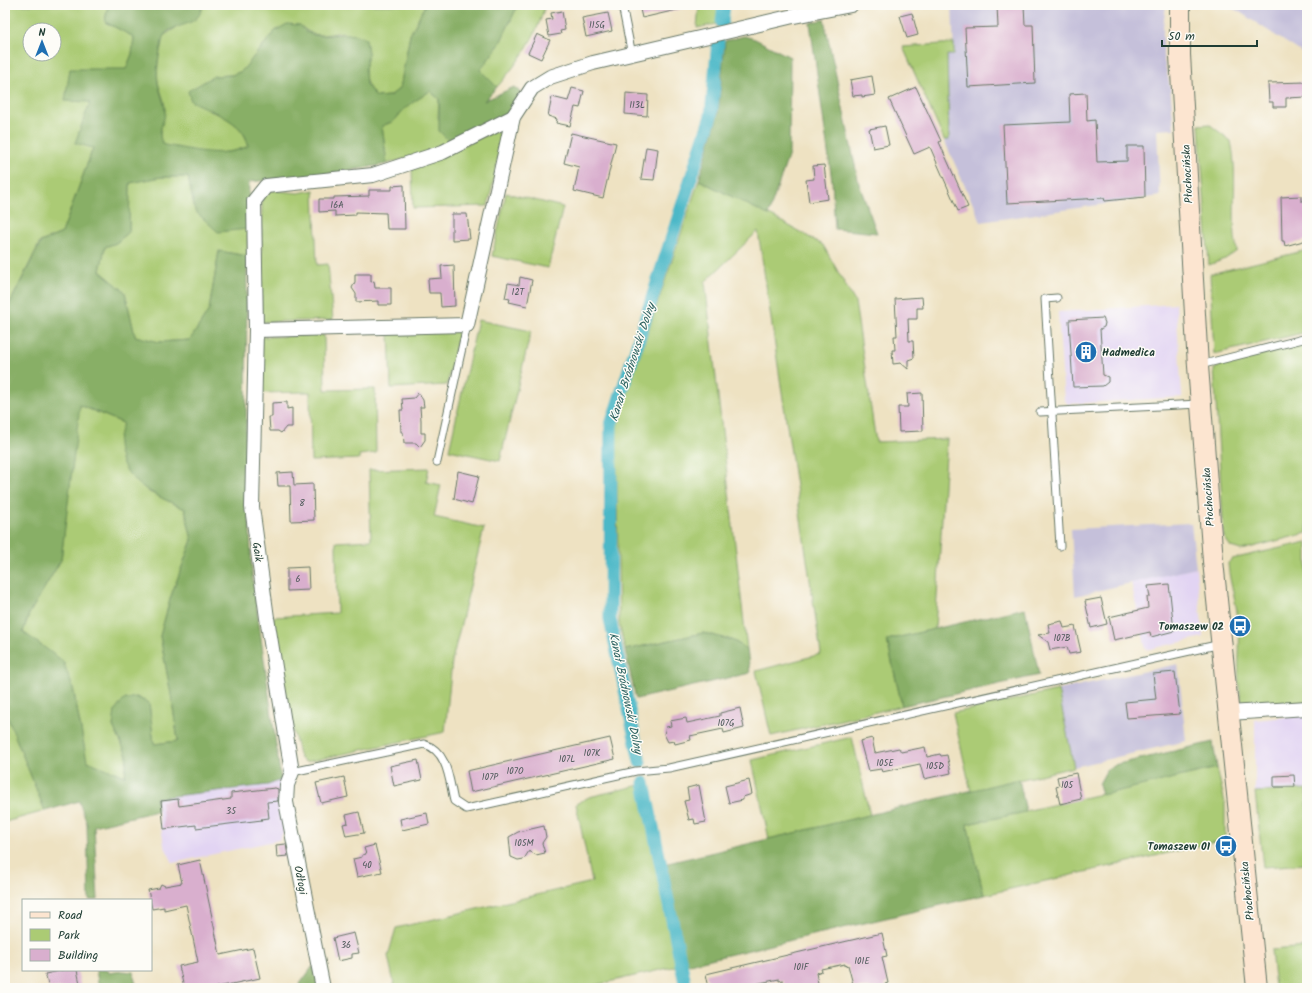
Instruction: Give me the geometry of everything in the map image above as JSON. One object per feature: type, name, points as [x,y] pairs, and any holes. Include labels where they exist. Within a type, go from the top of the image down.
[{"type":"main road","name":"Płochocińska","points":[[1180,5],[1180,55],[1198,366],[1213,561],[1223,644],[1257,988]]},
{"type":"street","points":[[256,330],[467,325],[513,117],[532,88],[550,77],[593,63],[790,17],[851,5]]},
{"type":"street","name":"Gaik","points":[[292,772],[267,618],[252,507],[256,330],[254,201],[266,186],[373,175],[443,152],[513,117]]},
{"type":"street","points":[[1230,713],[1307,708]]},
{"type":"street","name":"Odłogi","points":[[292,772],[286,785],[286,802],[323,988]]},
{"type":"lane","points":[[622,5],[632,55]]},
{"type":"lane","points":[[1057,298],[1045,299],[1060,546]]},
{"type":"lane","points":[[437,462],[467,325]]},
{"type":"lane","points":[[1198,366],[1307,338]]},
{"type":"lane","points":[[1040,412],[1201,404]]},
{"type":"lane","points":[[292,772],[424,744],[433,746],[444,759],[454,801],[466,810],[636,771],[669,768],[1223,644]]},
{"type":"shaded area","points":[[952,5],[1104,5],[1124,11],[1124,5],[1166,5],[1163,27],[1163,56],[1170,86],[1174,129],[1157,130],[1160,196],[981,222],[944,140],[947,55],[954,55]]},
{"type":"shaded area","points":[[1224,5],[1307,5],[1307,56],[1238,11]]},
{"type":"shaded area","points":[[1176,304],[1182,397],[1068,404],[1064,400],[1058,312]]},
{"type":"shaded area","points":[[1191,523],[1196,568],[1075,596],[1071,529]]},
{"type":"shaded area","points":[[1196,568],[1203,637],[1146,650],[1131,582]]},
{"type":"shaded area","points":[[1178,664],[1186,741],[1074,767],[1058,690]]},
{"type":"shaded area","points":[[1307,715],[1307,789],[1255,792],[1255,720]]},
{"type":"shaded area","points":[[281,780],[287,826],[279,840],[173,863],[164,845],[156,798],[268,785]]},
{"type":"green space","points":[[5,5],[108,5],[105,22],[134,37],[132,54],[126,69],[90,102],[93,148],[62,233],[40,242],[8,307],[5,322]]},
{"type":"green space","points":[[108,5],[202,5],[201,12],[197,18],[187,24],[174,28],[164,35],[157,69],[157,78],[165,113],[160,133],[161,141],[164,145],[196,151],[228,152],[248,146],[246,137],[234,123],[191,101],[188,91],[214,76],[232,75],[242,71],[275,31],[287,24],[300,25],[306,32],[315,35],[350,34],[366,39],[368,53],[365,70],[366,84],[376,97],[390,96],[400,88],[410,35],[425,5],[518,5],[499,45],[480,70],[497,87],[484,101],[514,87],[520,92],[513,113],[452,144],[439,131],[439,99],[430,91],[406,107],[394,121],[382,126],[387,164],[335,173],[249,182],[248,229],[218,232],[195,211],[188,177],[161,177],[130,183],[129,232],[116,243],[105,247],[100,271],[125,292],[135,336],[159,342],[190,340],[209,310],[219,251],[247,256],[246,448],[252,574],[281,780],[268,785],[156,798],[157,811],[94,826],[98,899],[89,899],[87,824],[79,801],[45,811],[5,711],[5,322],[8,307],[41,242],[62,233],[93,148],[75,143],[90,102],[65,101],[70,69],[126,69],[132,54],[134,37],[105,22]],"holes":[[[80,405],[123,423],[118,444],[120,457],[132,478],[151,492],[185,509],[192,540],[171,596],[160,636],[178,741],[154,744],[149,703],[136,697],[123,700],[115,711],[113,726],[127,755],[125,776],[87,761],[73,688],[63,661],[23,632],[29,614],[61,560]]]},
{"type":"green space","points":[[202,5],[425,5],[410,35],[400,88],[390,96],[376,97],[371,91],[365,77],[368,53],[342,32],[320,35],[310,32],[300,25],[275,31],[242,71],[232,75],[214,76],[209,111],[234,123],[243,134],[248,146],[238,150],[217,153],[195,151],[163,145],[160,136],[165,114],[165,106],[158,82],[159,59],[163,36],[202,11]]},
{"type":"green space","points":[[518,5],[545,5],[542,17],[532,39],[512,69],[497,87],[480,70],[499,45]]},
{"type":"green space","points":[[699,5],[728,5],[727,24],[717,27],[717,24],[697,28]]},
{"type":"green space","points":[[824,19],[859,184],[877,233],[835,229],[832,181],[810,23]]},
{"type":"green space","points":[[744,36],[755,39],[790,57],[789,154],[768,215],[699,180],[718,114],[725,41]]},
{"type":"green space","points":[[954,43],[954,55],[947,55],[949,140],[944,140],[903,47]]},
{"type":"green space","points":[[430,91],[439,99],[438,118],[452,144],[387,164],[382,126],[394,121],[406,107]]},
{"type":"green space","points":[[1209,124],[1231,141],[1234,168],[1234,224],[1237,251],[1225,259],[1209,265],[1199,125]]},
{"type":"green space","points":[[493,132],[501,132],[503,135],[488,206],[413,208],[412,169]]},
{"type":"green space","points":[[161,177],[188,177],[195,211],[248,229],[247,256],[219,251],[209,310],[190,340],[159,342],[135,336],[125,292],[100,271],[105,247],[116,243],[129,232],[130,183]]},
{"type":"green space","points":[[699,180],[777,219],[823,245],[855,302],[876,442],[947,439],[935,629],[887,640],[902,706],[771,736],[756,671],[821,654],[758,231],[705,282],[747,649],[732,640],[703,633],[625,650],[619,623],[616,426]]},
{"type":"green space","points":[[270,190],[298,193],[314,190],[317,265],[328,264],[333,320],[261,322],[262,198]]},
{"type":"green space","points":[[506,193],[563,207],[548,268],[492,256]]},
{"type":"green space","points":[[1307,250],[1307,332],[1214,354],[1210,274]]},
{"type":"green space","points":[[478,320],[531,331],[500,461],[449,450]]},
{"type":"green space","points":[[459,331],[447,385],[391,388],[389,333]]},
{"type":"green space","points":[[324,335],[325,390],[375,389],[376,453],[359,455],[359,459],[311,461],[310,392],[259,393],[261,337]]},
{"type":"green space","points":[[1307,343],[1307,533],[1241,550],[1231,547],[1224,537],[1214,369],[1226,363]]},
{"type":"green space","points":[[79,405],[123,423],[118,443],[147,491],[185,509],[192,540],[171,596],[160,636],[178,741],[154,744],[149,703],[136,697],[123,700],[113,726],[127,755],[125,776],[87,762],[73,688],[23,632],[29,614],[61,560]]},
{"type":"green space","points":[[429,468],[426,482],[441,485],[434,517],[484,528],[452,661],[445,732],[306,762],[300,758],[288,710],[273,617],[337,613],[336,542],[371,540],[369,470]]},
{"type":"green space","points":[[1307,542],[1307,703],[1244,706],[1239,688],[1239,630],[1242,630],[1242,622],[1238,622],[1228,563],[1232,559]]},
{"type":"green space","points":[[1025,608],[1039,675],[902,706],[887,640]]},
{"type":"green space","points":[[703,633],[732,640],[747,649],[750,673],[636,699],[625,650]]},
{"type":"green space","points":[[1058,690],[1074,767],[971,791],[953,713]]},
{"type":"green space","points":[[5,711],[45,811],[5,822]]},
{"type":"green space","points":[[852,737],[870,815],[769,839],[752,760]]},
{"type":"green space","points":[[1213,742],[1217,768],[1102,795],[1099,784],[1107,769],[1114,765]]},
{"type":"green space","points":[[1217,768],[1225,803],[1225,840],[984,895],[967,824]]},
{"type":"green space","points":[[1019,779],[1026,812],[967,824],[984,895],[685,965],[664,864]]},
{"type":"green space","points":[[640,785],[677,966],[583,988],[395,988],[388,956],[396,928],[592,882],[576,804],[589,797]]},
{"type":"green space","points":[[1307,789],[1307,864],[1263,867],[1255,792]]},
{"type":"green space","points":[[1307,947],[1307,988],[1275,988],[1271,950]]},
{"type":"green space","points":[[313,966],[320,988],[297,988]]},
{"type":"green space","points":[[96,971],[108,971],[109,973],[122,971],[133,972],[137,988],[99,988]]},
{"type":"building","points":[[639,5],[681,5],[681,9],[642,18]]},
{"type":"building","points":[[997,5],[1024,5],[1025,25],[1033,25],[1035,83],[968,87],[965,28],[998,27]]},
{"type":"building","points":[[562,11],[565,30],[560,31],[561,34],[549,36],[546,20],[552,19],[551,13]]},
{"type":"building","points":[[608,13],[612,31],[586,37],[582,18]]},
{"type":"building","points":[[912,13],[918,35],[907,38],[900,16]]},
{"type":"building","points":[[537,34],[550,40],[541,59],[528,53]]},
{"type":"building","points":[[872,76],[875,95],[862,97],[862,95],[853,96],[850,80]]},
{"type":"building","points":[[1307,82],[1307,97],[1286,98],[1286,107],[1273,107],[1273,102],[1269,102],[1268,83]]},
{"type":"building","points":[[916,87],[941,141],[939,142],[968,207],[958,211],[930,147],[914,154],[889,99]]},
{"type":"building","points":[[572,88],[584,91],[580,108],[575,107],[570,126],[556,123],[557,119],[548,116],[552,97],[568,101]]},
{"type":"building","points":[[626,93],[648,95],[647,116],[625,114]]},
{"type":"building","points":[[1086,93],[1087,121],[1095,120],[1097,162],[1127,161],[1127,146],[1144,146],[1145,197],[1105,201],[1104,198],[1007,203],[1003,125],[1070,122],[1069,94]]},
{"type":"building","points":[[885,126],[889,145],[873,148],[869,129]]},
{"type":"building","points":[[571,133],[616,143],[603,198],[574,191],[579,167],[564,163]]},
{"type":"building","points":[[646,147],[658,149],[654,180],[641,179]]},
{"type":"building","points":[[824,165],[828,199],[809,202],[806,180],[814,179],[813,166]]},
{"type":"building","points":[[404,185],[405,229],[387,229],[386,213],[356,212],[356,215],[335,216],[335,211],[319,212],[319,199],[369,196],[369,190],[392,190],[392,186]]},
{"type":"building","points":[[1301,196],[1301,201],[1306,201],[1307,240],[1285,246],[1284,241],[1282,241],[1281,197]]},
{"type":"building","points":[[452,214],[467,214],[470,239],[452,240]]},
{"type":"building","points":[[454,265],[455,306],[441,307],[440,293],[429,293],[428,279],[442,278],[441,266]]},
{"type":"building","points":[[355,274],[371,274],[371,282],[374,281],[375,288],[391,288],[391,305],[378,305],[378,301],[356,302],[356,294],[352,288],[355,282]]},
{"type":"building","points":[[520,277],[532,280],[527,306],[509,302],[510,299],[505,298],[508,283],[519,285]]},
{"type":"building","points":[[922,297],[923,308],[917,308],[917,319],[908,319],[909,341],[913,341],[914,358],[908,360],[908,369],[901,363],[893,364],[892,350],[895,350],[894,336],[897,336],[895,299]]},
{"type":"building","name":"Hadmedica","points":[[1103,318],[1105,323],[1104,327],[1100,329],[1103,375],[1108,377],[1108,382],[1103,386],[1073,387],[1069,320]]},
{"type":"building","points":[[418,393],[423,400],[424,407],[420,407],[421,433],[425,433],[425,440],[420,447],[416,443],[404,443],[403,432],[401,432],[400,410],[403,410],[402,399],[414,398]]},
{"type":"building","points":[[922,393],[923,431],[899,432],[898,407],[908,407],[907,394]]},
{"type":"building","points":[[287,402],[287,409],[292,408],[292,427],[286,427],[281,433],[278,431],[270,431],[269,417],[272,417],[272,403]]},
{"type":"building","points":[[458,471],[479,476],[472,504],[454,499]]},
{"type":"building","points":[[293,472],[294,485],[313,484],[314,520],[291,521],[290,486],[278,486],[277,473]]},
{"type":"building","points":[[308,567],[309,590],[287,591],[287,568]]},
{"type":"building","points":[[1169,584],[1174,631],[1151,637],[1150,632],[1114,640],[1109,617],[1148,608],[1147,597],[1150,597],[1148,586]]},
{"type":"building","points":[[1101,598],[1107,624],[1091,628],[1085,601]]},
{"type":"building","points":[[1062,621],[1064,628],[1075,626],[1081,652],[1069,654],[1067,647],[1050,650],[1048,642],[1038,635],[1050,633],[1048,624]]},
{"type":"building","points":[[1175,672],[1180,714],[1127,718],[1125,702],[1156,699],[1153,674]]},
{"type":"building","points":[[740,708],[744,728],[724,733],[723,729],[690,736],[691,740],[675,744],[674,741],[668,742],[664,734],[666,727],[671,726],[670,721],[686,718],[687,723],[720,716],[720,713]]},
{"type":"building","points":[[610,738],[615,759],[471,792],[467,771]]},
{"type":"building","points":[[872,738],[875,753],[899,748],[901,752],[925,747],[927,757],[940,754],[941,756],[947,755],[951,773],[924,779],[920,764],[882,772],[881,769],[868,771],[860,741]]},
{"type":"building","points":[[418,760],[422,780],[394,786],[390,766]]},
{"type":"building","points":[[1076,773],[1081,799],[1060,804],[1056,787],[1059,786],[1057,777]]},
{"type":"building","points":[[1294,775],[1295,787],[1274,787],[1274,776]]},
{"type":"building","points":[[344,777],[348,797],[321,803],[316,783]]},
{"type":"building","points":[[749,780],[752,794],[743,797],[743,800],[729,803],[725,786]]},
{"type":"building","points":[[699,785],[706,822],[695,824],[694,819],[689,820],[684,801],[689,800],[687,788]]},
{"type":"building","points":[[275,788],[278,789],[278,801],[267,802],[269,818],[196,828],[196,825],[164,829],[161,801],[178,799],[179,806],[231,799],[231,793]]},
{"type":"building","points":[[359,812],[364,833],[346,836],[343,824],[348,823],[346,815]]},
{"type":"building","points":[[427,813],[429,824],[402,830],[400,819]]},
{"type":"building","points":[[544,826],[546,837],[542,843],[545,853],[536,855],[529,851],[524,859],[518,860],[511,857],[509,837],[518,832]]},
{"type":"building","points":[[286,844],[288,856],[277,857],[276,845]]},
{"type":"building","points":[[375,845],[382,872],[357,877],[353,859],[362,857],[362,855],[366,854],[364,848]]},
{"type":"building","points":[[200,860],[220,955],[253,948],[260,978],[213,988],[184,988],[179,966],[198,962],[186,905],[164,910],[164,907],[152,909],[152,899],[150,899],[148,890],[159,888],[161,884],[165,886],[182,883],[178,865]]},
{"type":"building","points":[[354,933],[359,953],[352,954],[352,958],[338,961],[333,938]]},
{"type":"building","points":[[882,933],[887,956],[882,957],[888,983],[885,984],[886,988],[854,988],[848,965],[845,966],[845,964],[821,969],[822,971],[816,973],[819,988],[784,988],[783,980],[779,981],[779,979],[755,984],[756,986],[749,988],[709,988],[706,974]]},
{"type":"building","points":[[59,971],[77,971],[81,988],[49,988],[45,974]]},
{"type":"waterway","name":"Kanał Bródnowski Dolny","points":[[722,22],[724,5]]},
{"type":"waterway","name":"Kanał Bródnowski Dolny","points":[[640,762],[610,619],[611,425],[711,116],[718,41]]},
{"type":"waterway","name":"Kanał Bródnowski Dolny","points":[[644,783],[686,988]]},
{"type":"place","name":"Hadmedica","points":[[1086,352]]},
{"type":"place","name":"Tomaszew 02","points":[[1240,626]]},
{"type":"place","name":"Tomaszew 01","points":[[1226,846]]}]
